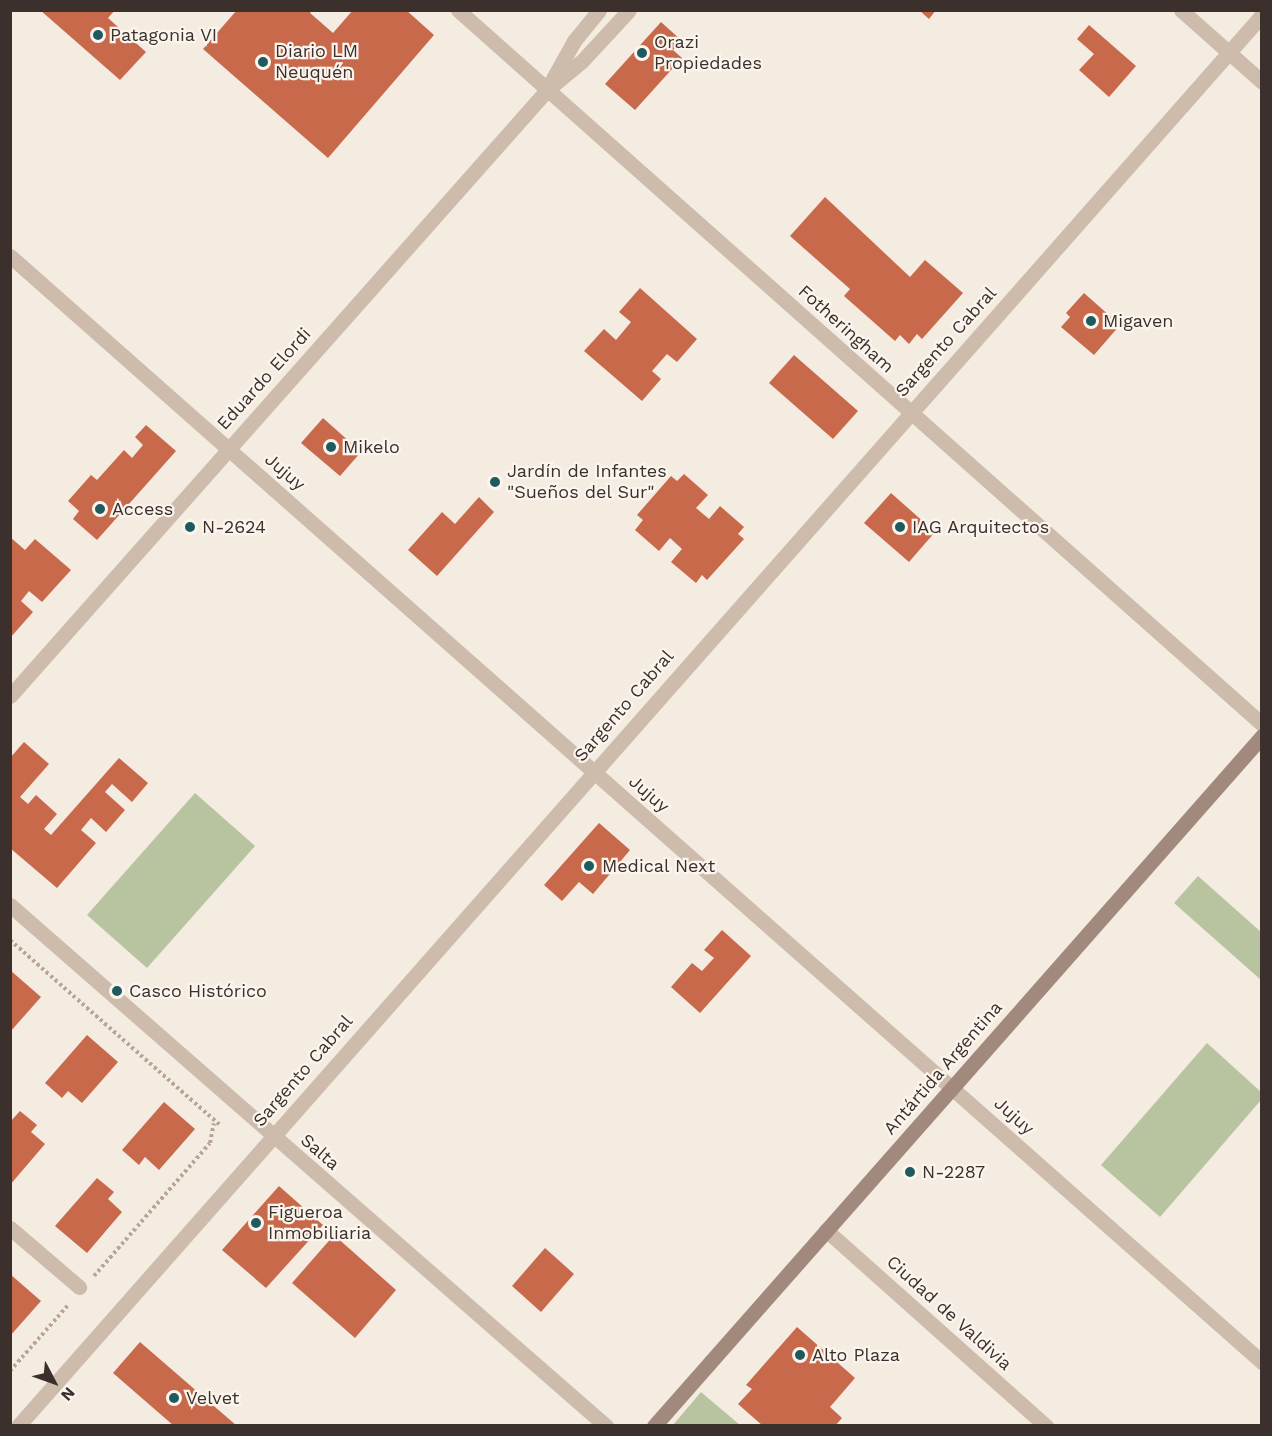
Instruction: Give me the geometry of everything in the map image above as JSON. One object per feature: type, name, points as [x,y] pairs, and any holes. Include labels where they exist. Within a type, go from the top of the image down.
[{"type":"main road","name":"Antártida Argentina","points":[[654,1425],[1262,735]]},
{"type":"street","name":"Fotheringham","points":[[458,10],[1262,724]]},
{"type":"street","name":"Eduardo Elordi","points":[[547,90],[574,40],[599,10]]},
{"type":"street","name":"Eduardo Elordi","points":[[10,696],[547,90],[582,61],[628,10]]},
{"type":"street","points":[[1181,10],[1262,82]]},
{"type":"street","name":"Sargento Cabral","points":[[18,1425],[593,770],[1262,15]]},
{"type":"street","name":"Jujuy","points":[[10,256],[1262,1362]]},
{"type":"street","name":"Salta","points":[[10,905],[272,1136],[606,1425]]},
{"type":"street","points":[[10,1228],[79,1291]]},
{"type":"street","name":"Ciudad de Valdivia","points":[[826,1230],[1046,1425]]},
{"type":"path","points":[[10,940],[213,1123],[221,1126]]},
{"type":"path","points":[[10,1371],[210,1143],[213,1123]]},
{"type":"green space","points":[[195,793],[255,846],[147,968],[87,915]]},
{"type":"green space","points":[[1198,876],[1261,932],[1261,980],[1174,903]]},
{"type":"green space","points":[[1207,1043],[1261,1092],[1261,1100],[1160,1217],[1101,1165]]},
{"type":"green space","points":[[701,1392],[708,1398],[740,1425],[673,1425]]},
{"type":"building","name":"Patagonia VI","points":[[40,10],[115,10],[108,18],[146,52],[120,80]]},
{"type":"building","points":[[237,10],[313,10],[310,13],[333,33],[353,10],[406,10],[434,35],[328,158],[203,49]]},
{"type":"building","points":[[919,10],[936,10],[929,19]]},
{"type":"building","points":[[661,22],[681,40],[673,50],[682,58],[635,110],[605,84]]},
{"type":"building","points":[[1089,25],[1136,66],[1109,97],[1079,70],[1094,54],[1077,39]]},
{"type":"building","points":[[825,197],[910,277],[925,260],[963,293],[922,339],[917,334],[909,344],[900,335],[895,341],[844,296],[850,289],[790,236]]},
{"type":"building","points":[[640,288],[697,339],[677,362],[667,354],[652,371],[661,379],[642,401],[584,351],[604,329],[616,340],[631,322],[619,312]]},
{"type":"building","name":"Migaven","points":[[1084,293],[1120,325],[1094,355],[1061,327],[1070,317],[1066,313]]},
{"type":"building","points":[[794,355],[858,411],[833,439],[769,383]]},
{"type":"building","name":"Mikelo","points":[[323,418],[361,452],[340,476],[301,443]]},
{"type":"building","points":[[146,425],[176,451],[97,540],[73,519],[79,511],[68,501],[91,475],[97,480],[124,450],[132,458],[143,445],[135,437]]},
{"type":"building","points":[[684,474],[708,495],[696,508],[709,519],[720,506],[744,527],[738,534],[744,539],[707,580],[702,575],[696,583],[671,562],[682,549],[670,538],[659,551],[635,530],[643,520],[637,515],[671,476],[677,481]]},
{"type":"building","name":"IAG Arquitectos","points":[[891,493],[935,532],[909,562],[864,523]]},
{"type":"building","points":[[479,497],[494,512],[437,576],[408,550],[442,512],[455,524]]},
{"type":"building","points":[[10,537],[25,550],[35,539],[71,570],[42,602],[29,591],[21,601],[33,612],[10,638]]},
{"type":"building","points":[[24,742],[49,764],[20,797],[28,804],[36,795],[57,814],[44,829],[51,835],[119,758],[148,783],[132,802],[112,784],[105,792],[125,810],[106,832],[91,818],[81,830],[96,843],[57,888],[10,848],[10,758]]},
{"type":"building","name":"Medical Next","points":[[599,823],[630,850],[593,894],[579,882],[562,901],[544,885]]},
{"type":"building","points":[[722,930],[751,956],[700,1013],[671,987],[692,963],[702,971],[714,958],[704,950]]},
{"type":"building","points":[[10,970],[41,997],[10,1032]]},
{"type":"building","points":[[87,1035],[118,1062],[82,1103],[68,1091],[62,1098],[45,1083]]},
{"type":"building","points":[[164,1102],[195,1129],[159,1170],[145,1157],[139,1165],[122,1150]]},
{"type":"building","points":[[20,1111],[37,1125],[31,1132],[45,1144],[10,1185],[10,1122]]},
{"type":"building","points":[[97,1178],[114,1192],[108,1199],[122,1212],[87,1253],[55,1226]]},
{"type":"building","points":[[279,1186],[323,1225],[266,1288],[222,1250]]},
{"type":"building","points":[[334,1235],[396,1290],[355,1338],[292,1283]]},
{"type":"building","points":[[545,1248],[574,1274],[541,1312],[512,1286]]},
{"type":"building","points":[[10,1274],[41,1301],[10,1336]]},
{"type":"building","name":"Alto Plaza","points":[[797,1327],[855,1378],[830,1407],[842,1418],[835,1426],[763,1426],[738,1404],[752,1389],[746,1385]]},
{"type":"building","name":"Velvet","points":[[140,1342],[237,1426],[174,1426],[113,1373]]},
{"type":"place","name":"Patagonia VI","points":[[98,35]]},
{"type":"place","name":"Orazi Propiedades","points":[[642,53]]},
{"type":"place","name":"Diario LM Neuquén","points":[[263,62]]},
{"type":"place","name":"Migaven","points":[[1091,321]]},
{"type":"place","name":"Mikelo","points":[[331,447]]},
{"type":"place","name":"Jardín de Infantes \"Sueños del Sur\"","points":[[495,482]]},
{"type":"place","name":"Access","points":[[100,509]]},
{"type":"place","name":"N-2624","points":[[190,527]]},
{"type":"place","name":"IAG Arquitectos","points":[[900,527]]},
{"type":"place","name":"Medical Next","points":[[589,866]]},
{"type":"place","name":"Casco Histórico","points":[[117,991]]},
{"type":"place","name":"N-2287","points":[[910,1172]]},
{"type":"place","name":"Figueroa Inmobiliaria","points":[[256,1223]]},
{"type":"place","name":"Alto Plaza","points":[[800,1355]]},
{"type":"place","name":"Velvet","points":[[174,1398]]}]
